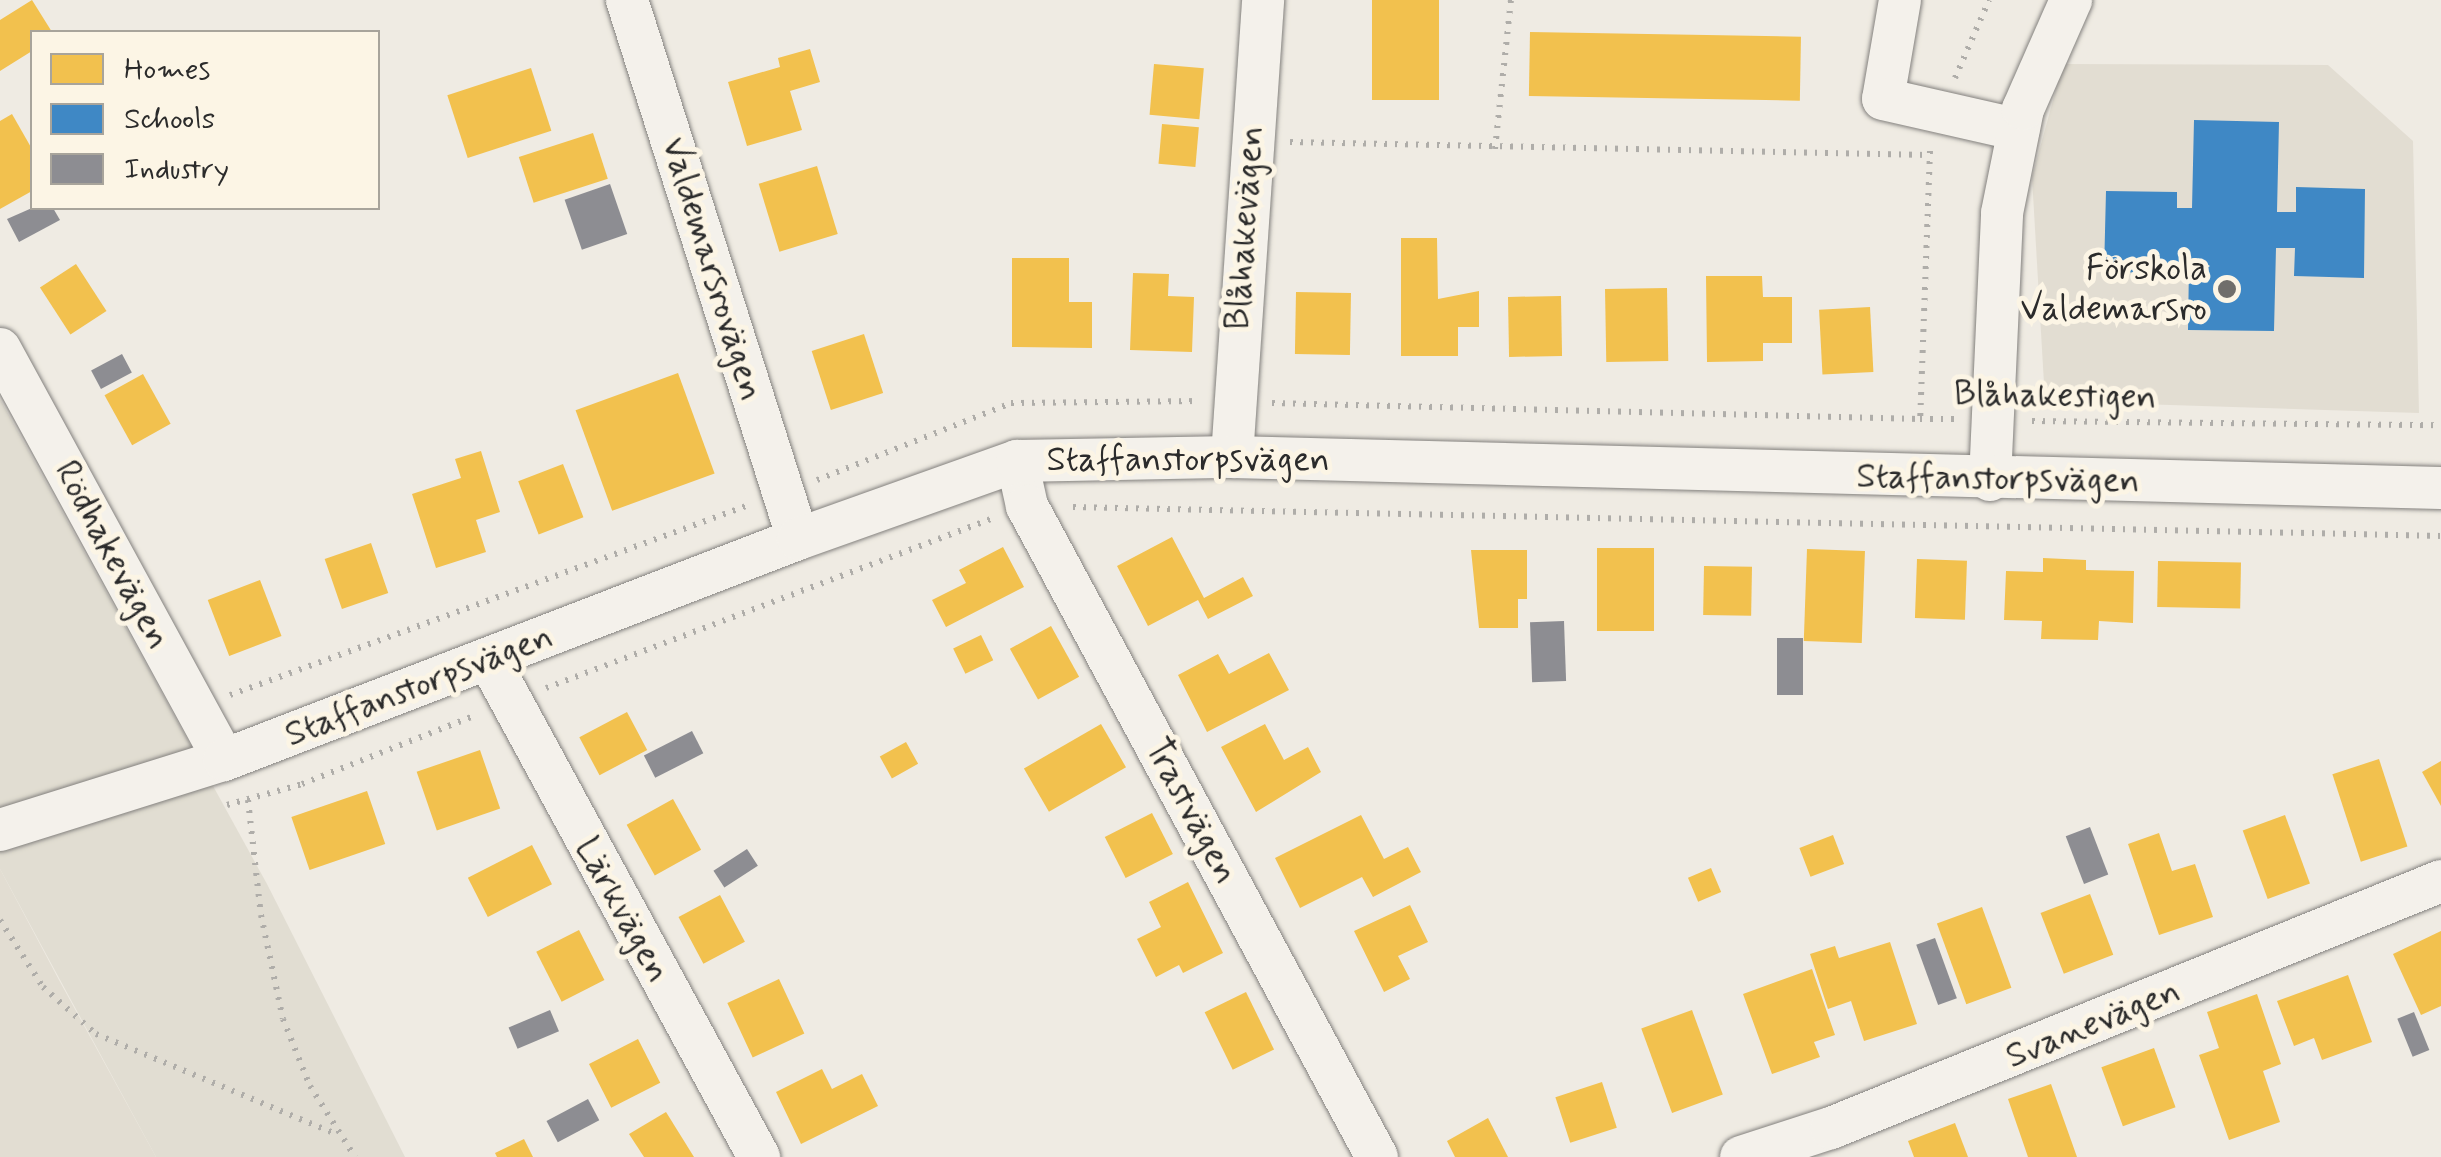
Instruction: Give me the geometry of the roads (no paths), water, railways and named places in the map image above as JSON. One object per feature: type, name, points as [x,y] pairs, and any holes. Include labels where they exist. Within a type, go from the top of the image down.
[{"type":"street","name":"Valdemarsrovägen","points":[[627,0],[798,538]]},
{"type":"street","name":"Blåhakevägen","points":[[1232,457],[1250,141],[1263,0]]},
{"type":"street","points":[[1900,0],[1883,100],[1934,135],[2018,130]]},
{"type":"street","points":[[1990,480],[2002,213],[2018,130],[2071,0]]},
{"type":"street","name":"Rödhakevägen","points":[[0,349],[194,708],[208,765]]},
{"type":"street","name":"Staffanstorpsvägen","points":[[0,830],[208,765],[798,538],[1018,461],[1232,457],[1990,480],[2441,488]]},
{"type":"street","name":"Trastvägen","points":[[1018,461],[1027,506],[1377,1157]]},
{"type":"street","name":"Lärkvägen","points":[[489,660],[759,1157]]},
{"type":"street","name":"Svanevägen","points":[[1742,1157],[1832,1128],[2441,881]]},
{"type":"place","name":"Förskola Valdemarsro","points":[[2227,289]]}]
